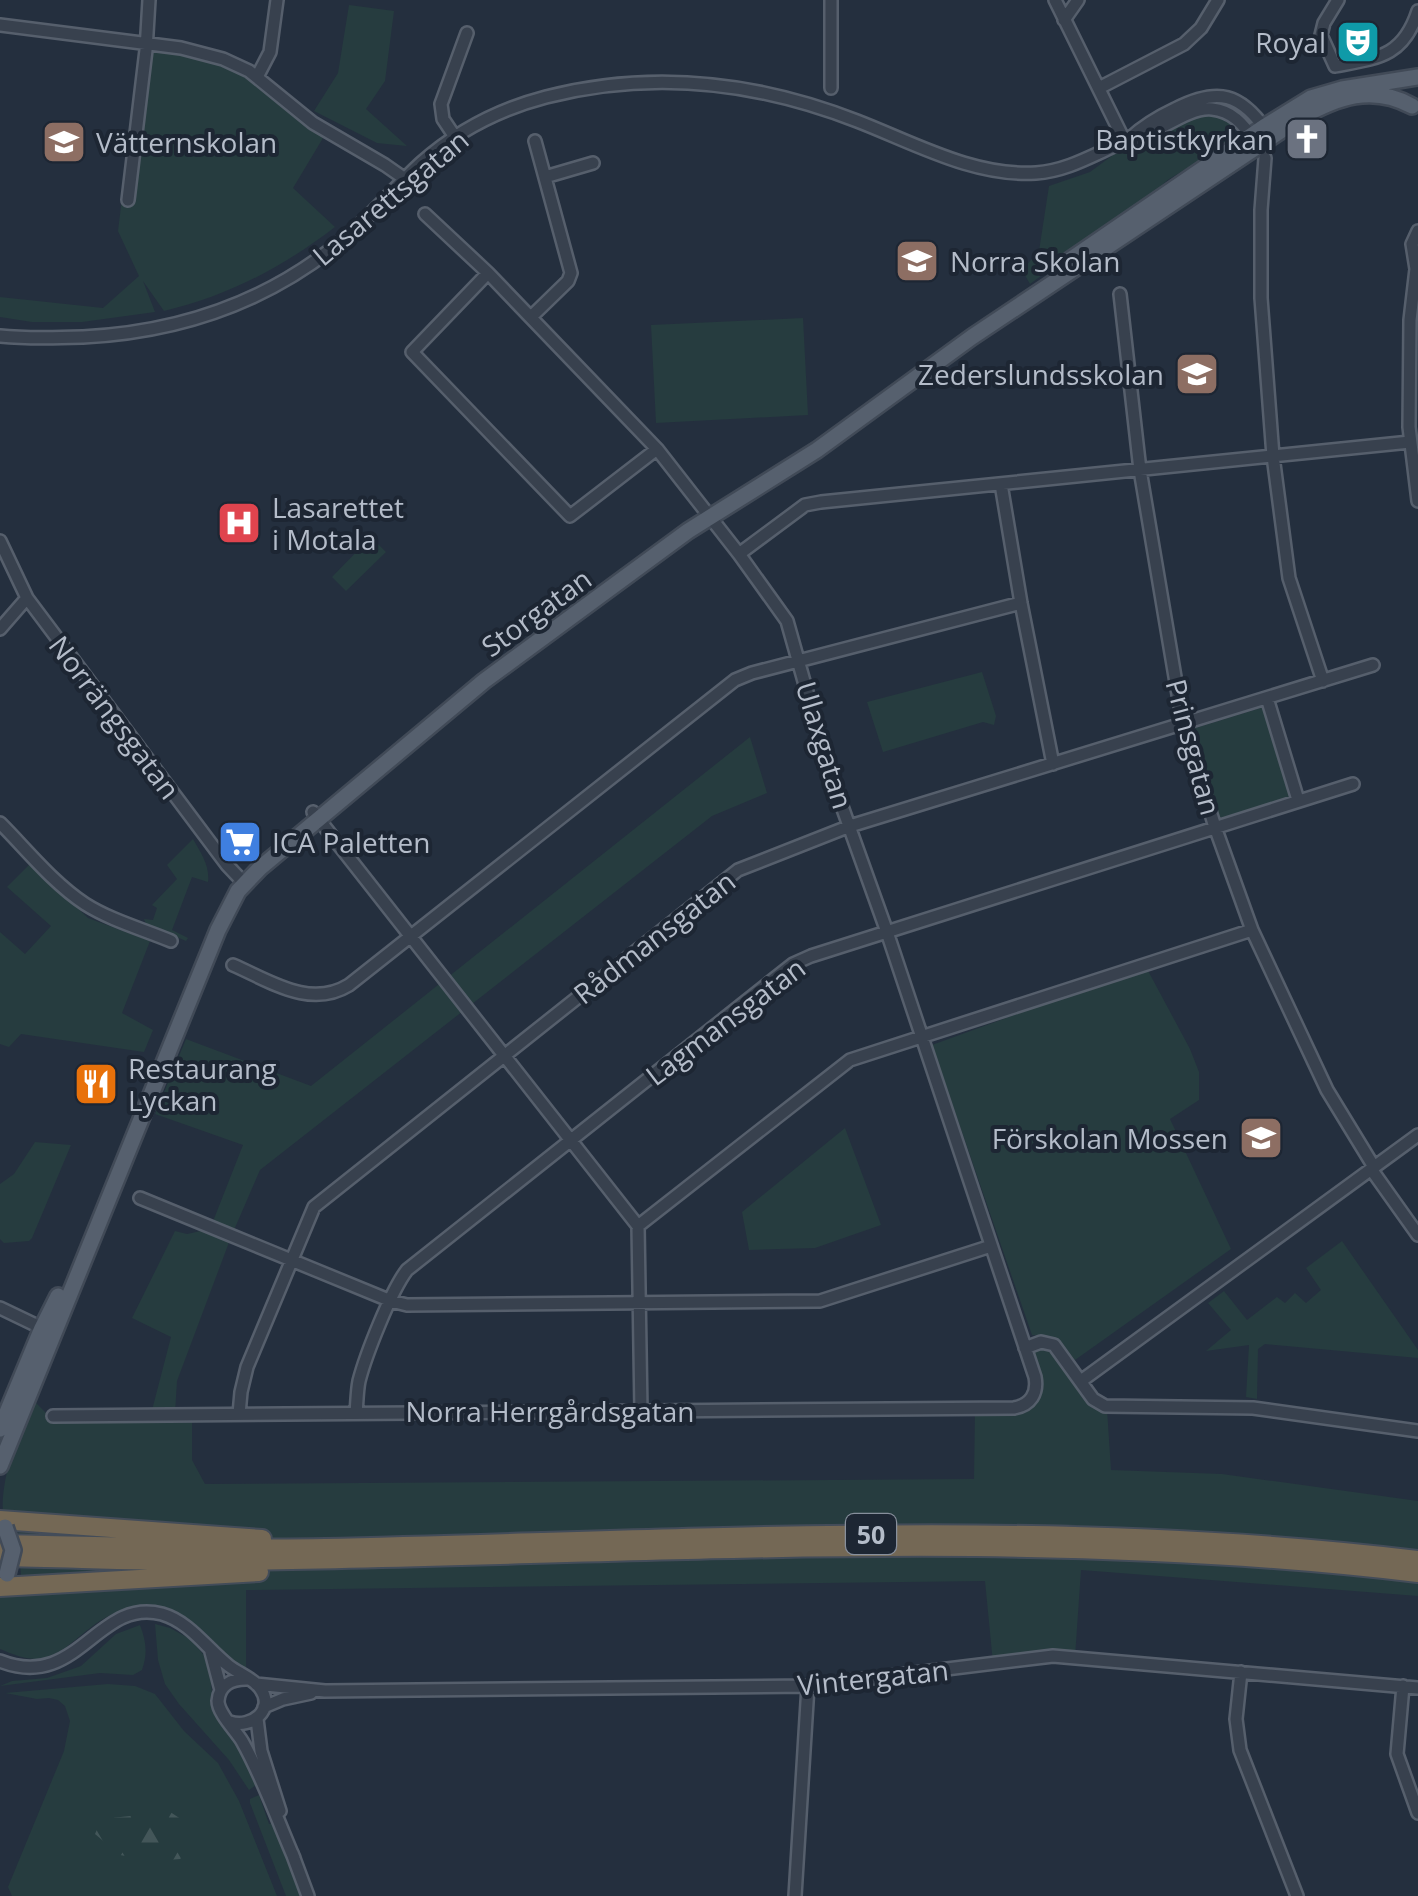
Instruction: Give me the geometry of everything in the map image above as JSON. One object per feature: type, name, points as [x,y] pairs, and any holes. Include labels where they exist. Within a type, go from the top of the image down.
[{"type":"highway","name":"50","points":[[1,1528],[241,1536],[322,1548],[980,1534],[1241,1542],[1418,1560]]},
{"type":"highway","name":"50","points":[[2,1575],[214,1562],[980,1547],[1241,1555],[1418,1573]]},
{"type":"highway","name":"50","points":[[2,1575],[270,1572],[404,1558]]},
{"type":"main road","points":[[1416,110],[1409,90],[1418,77]]},
{"type":"main road","name":"Storgatan","points":[[1262,141],[1311,98],[1418,77]]},
{"type":"main road","name":"Storgatan","points":[[0,1466],[58,1298],[224,897],[479,674],[835,429],[968,330],[1318,107],[1354,96],[1385,94],[1416,110]]},
{"type":"main road","name":"Storgatan","points":[[0,1429],[48,1330]]},
{"type":"main road","points":[[1,1528],[12,1550],[2,1575]]},
{"type":"street","points":[[128,200],[148,0]]},
{"type":"street","points":[[257,77],[270,52],[277,0]]},
{"type":"street","points":[[831,0],[831,88]]},
{"type":"street","points":[[1055,0],[1126,142]]},
{"type":"street","points":[[1064,20],[1078,0]]},
{"type":"street","points":[[1099,88],[1184,44],[1201,28],[1218,0]]},
{"type":"street","points":[[1338,0],[1321,35],[1335,66],[1382,57],[1395,50],[1406,39],[1416,16]]},
{"type":"street","points":[[0,25],[145,42],[208,54],[238,65],[313,123],[404,179]]},
{"type":"street","points":[[455,137],[443,118],[441,104],[467,34]]},
{"type":"street","name":"Lasarettsgatan","points":[[0,336],[119,334],[166,328],[215,313],[262,292],[320,258],[455,137],[504,111],[545,98],[619,84],[667,82],[740,88],[803,102],[964,163],[1018,173],[1070,166],[1206,109],[1232,115],[1262,141]]},
{"type":"street","points":[[531,317],[572,273],[535,141]]},
{"type":"street","points":[[1262,141],[1261,298],[1273,456],[1289,578],[1323,681]]},
{"type":"street","points":[[545,177],[593,163]]},
{"type":"street","name":"Ulaxgatan","points":[[425,214],[657,448],[787,621],[830,770],[1036,1387]]},
{"type":"street","points":[[1418,231],[1413,239],[1416,269],[1410,320],[1410,442],[1418,501]]},
{"type":"street","points":[[488,274],[412,352],[424,366],[570,516],[657,448]]},
{"type":"street","name":"Prinsgatan","points":[[1120,294],[1140,470],[1183,724],[1252,930],[1326,1090],[1418,1235]]},
{"type":"street","points":[[1410,377],[1418,339]]},
{"type":"street","points":[[739,554],[811,504],[1410,442]]},
{"type":"street","points":[[1001,484],[1053,764]]},
{"type":"street","name":"Norrängsgatan","points":[[0,541],[27,598],[241,881]]},
{"type":"street","points":[[0,629],[27,598]]},
{"type":"street","points":[[233,965],[300,994],[326,995],[349,985],[727,685],[752,674],[1021,603]]},
{"type":"street","name":"Rådmansgatan","points":[[239,1414],[247,1366],[314,1207],[738,870],[850,826],[1373,666]]},
{"type":"street","points":[[1267,698],[1298,800]]},
{"type":"street","name":"Lagmansgatan","points":[[356,1413],[363,1369],[400,1279],[413,1265],[793,964],[1353,784]]},
{"type":"street","points":[[315,815],[638,1226],[640,1411]]},
{"type":"street","points":[[0,823],[81,901],[171,941]]},
{"type":"street","points":[[638,1226],[857,1057],[1252,930]]},
{"type":"street","points":[[1082,1381],[1418,1134]]},
{"type":"street","points":[[140,1198],[407,1305],[826,1300],[990,1246]]},
{"type":"street","points":[[0,1308],[48,1330]]},
{"type":"street","points":[[1025,1348],[1041,1342],[1054,1345],[1093,1399],[1105,1406],[1253,1408],[1418,1432]]},
{"type":"street","name":"Norra Herrgårdsgatan","points":[[53,1416],[1019,1407],[1028,1402],[1036,1387]]},
{"type":"street","points":[[0,1662],[28,1668],[57,1663],[108,1625],[144,1613],[164,1615],[182,1624],[264,1694],[264,1706],[257,1719],[261,1752],[294,1858]]},
{"type":"street","points":[[212,1652],[221,1690],[219,1708],[256,1768],[308,1896]]},
{"type":"street","name":"Vintergatan","points":[[251,1681],[325,1691],[808,1686],[1053,1656],[1418,1688]]},
{"type":"street","points":[[1241,1672],[1236,1718],[1240,1750],[1297,1896]]},
{"type":"street","points":[[221,1690],[236,1679],[251,1681]]},
{"type":"street","points":[[795,1896],[808,1686]]},
{"type":"street","points":[[1402,1686],[1398,1754],[1418,1813]]},
{"type":"street","name":"Vintergatan","points":[[264,1706],[325,1691]]},
{"type":"street","points":[[230,1722],[244,1725],[257,1719]]},
{"type":"green space","points":[[349,5],[394,11],[385,81],[366,109],[407,146],[377,143],[314,111],[338,73]]},
{"type":"green space","points":[[141,41],[260,76],[326,133],[293,188],[335,227],[254,278],[188,305],[164,311],[143,281],[155,312],[82,322],[32,322],[0,317],[0,297],[103,308],[139,276],[118,231]]},
{"type":"green space","points":[[1204,114],[1229,120],[1236,134],[1232,142],[1169,179],[1030,284],[1022,270],[1039,251],[1049,186],[1090,172],[1113,155]]},
{"type":"green space","points":[[803,318],[808,415],[656,423],[651,325]]},
{"type":"green space","points":[[371,537],[386,552],[346,591],[332,577]]},
{"type":"green space","points":[[982,672],[996,716],[994,725],[983,722],[883,752],[867,702]]},
{"type":"green space","points":[[1264,707],[1292,796],[1217,819],[1189,730]]},
{"type":"green space","points":[[750,737],[767,793],[712,816],[260,1170],[177,1381],[175,1413],[192,1414],[192,1460],[205,1484],[974,1479],[975,1410],[1019,1410],[1035,1394],[1021,1345],[1037,1345],[1062,1358],[1094,1408],[1107,1409],[1111,1470],[1222,1474],[1418,1501],[1418,1596],[1081,1570],[1075,1657],[993,1663],[985,1581],[246,1590],[246,1673],[186,1618],[154,1606],[131,1608],[109,1616],[45,1658],[27,1658],[0,1649],[0,1595],[22,1590],[20,1519],[3,1513],[4,1485],[31,1398],[53,1420],[151,1414],[171,1337],[132,1318],[175,1231],[187,1234],[210,1229],[243,1145],[155,1114],[186,1039],[311,1086]]},
{"type":"green space","points":[[193,839],[206,865],[208,882],[192,877],[172,930],[188,938],[186,941],[146,924],[144,919],[153,920],[157,908],[152,905],[177,879],[167,865]]},
{"type":"green space","points":[[31,863],[88,918],[150,941],[122,1013],[153,1030],[144,1052],[21,1034],[9,1047],[0,1044],[0,932],[25,954],[51,926],[7,887]]},
{"type":"green space","points":[[1146,967],[1199,1072],[1199,1100],[1170,1119],[1231,1249],[1075,1360],[1056,1343],[1032,1335],[932,1045]]},
{"type":"green space","points":[[845,1128],[881,1225],[815,1248],[749,1250],[742,1212]]},
{"type":"green space","points":[[35,1142],[71,1145],[32,1238],[4,1243],[0,1239],[0,1184],[14,1174]]},
{"type":"green space","points":[[1342,1241],[1418,1350],[1418,1358],[1265,1344],[1258,1349],[1257,1399],[1246,1397],[1249,1345],[1206,1351],[1231,1330],[1208,1303],[1224,1291],[1247,1320],[1277,1297],[1285,1303],[1295,1293],[1306,1303],[1321,1290],[1306,1268]]},
{"type":"green space","points":[[155,1624],[190,1639],[203,1654],[210,1674],[214,1710],[244,1757],[256,1785],[249,1790],[165,1684]]},
{"type":"green space","points":[[140,1625],[145,1658],[142,1670],[133,1675],[100,1673],[0,1686],[47,1678],[81,1666],[116,1634]]},
{"type":"green space","points":[[108,1684],[135,1686],[155,1694],[184,1731],[218,1763],[239,1801],[277,1896],[12,1896],[8,1887],[64,1751],[70,1721],[65,1706],[58,1700],[5,1693]]},
{"type":"green space","points":[[259,1795],[300,1896],[286,1896],[250,1803]]},
{"type":"green space","points":[[161,1806],[187,1823],[194,1846],[180,1859],[155,1861],[120,1855],[95,1834],[102,1819],[130,1816]]},
{"type":"place","name":"Royal","points":[[1358,42]]},
{"type":"place","name":"Baptistkyrkan","points":[[1307,139]]},
{"type":"place","name":"Vätternskolan","points":[[64,142]]},
{"type":"place","name":"Norra Skolan","points":[[917,261]]},
{"type":"place","name":"Zederslundsskolan","points":[[1197,374]]},
{"type":"place","name":"Lasarettet i Motala","points":[[239,523]]},
{"type":"place","name":"ICA Paletten","points":[[240,842]]},
{"type":"place","name":"Restaurang Lyckan","points":[[96,1084]]},
{"type":"place","name":"Förskolan Mossen","points":[[1261,1138]]}]
